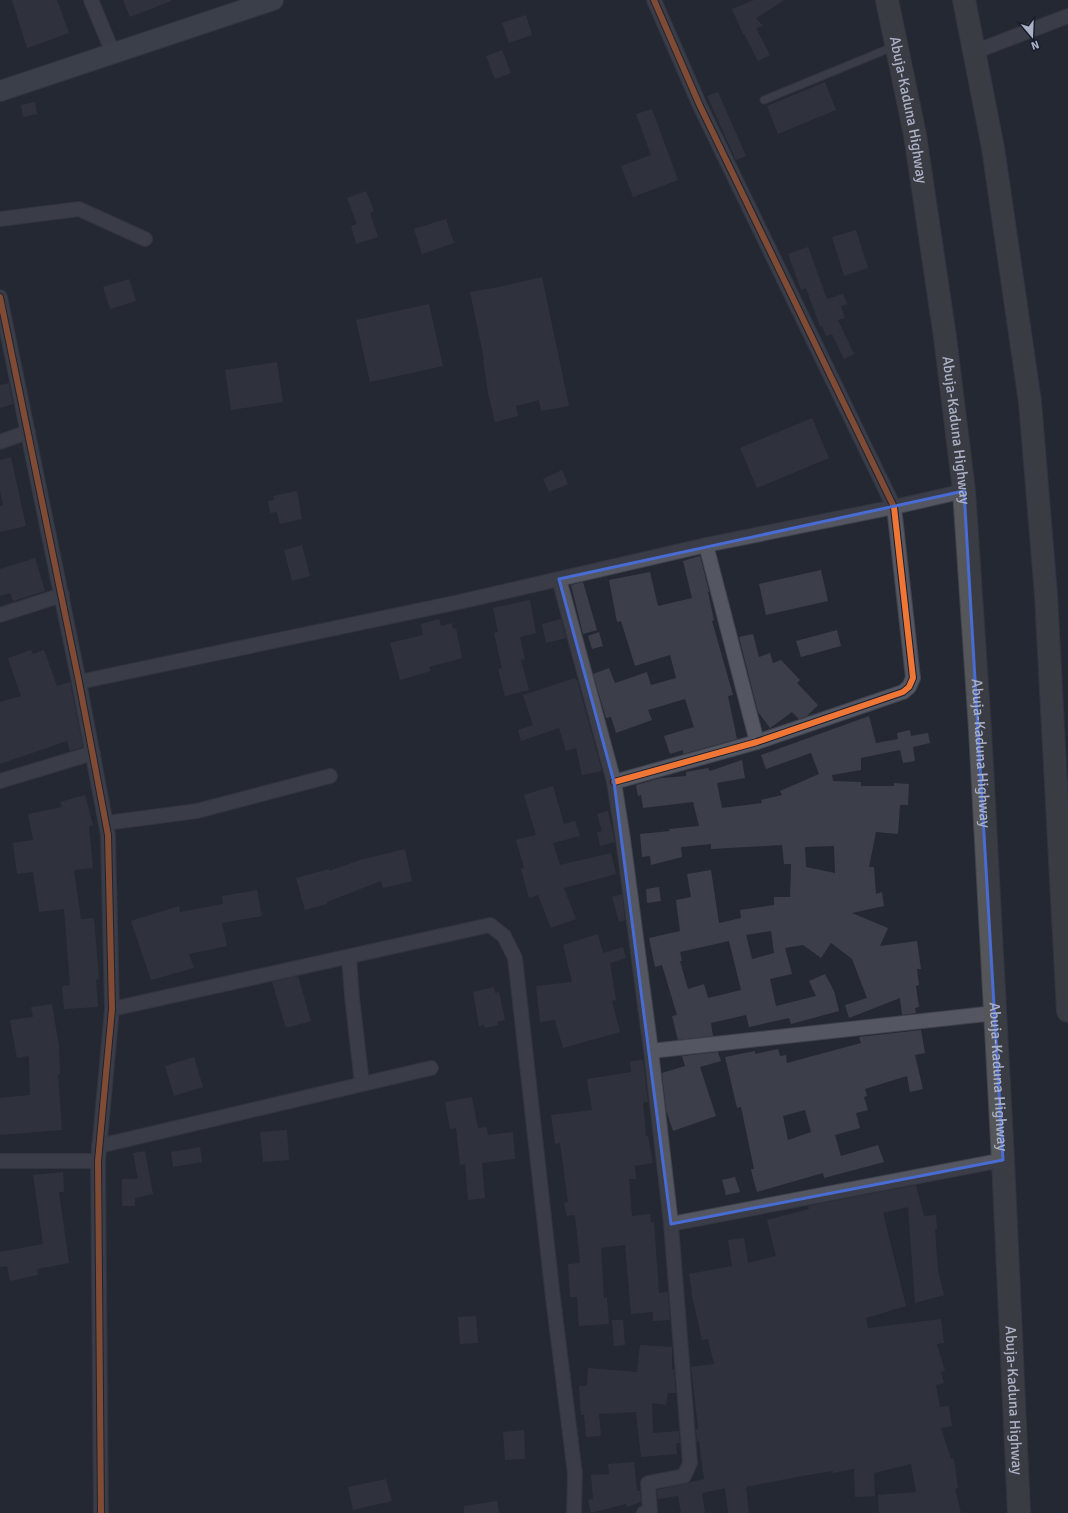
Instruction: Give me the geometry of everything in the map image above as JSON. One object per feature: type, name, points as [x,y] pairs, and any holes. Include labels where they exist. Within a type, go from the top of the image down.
[{"type":"highway","name":"Abuja-Kaduna Highway","points":[[887,0],[915,135],[945,337],[964,491],[980,737],[1003,1160],[1019,1513]]},
{"type":"highway","points":[[964,0],[993,148],[1030,402],[1046,595],[1068,1011]]},
{"type":"street","points":[[91,0],[113,53]]},
{"type":"street","points":[[0,90],[273,0]]},
{"type":"street","points":[[614,782],[758,742],[903,692],[909,687],[913,678],[894,507],[703,113],[654,0]]},
{"type":"street","points":[[974,52],[1068,16]]},
{"type":"street","points":[[0,219],[80,209],[145,239]]},
{"type":"street","points":[[0,297],[62,595],[108,835],[112,1009],[98,1161],[101,1513]]},
{"type":"street","points":[[0,442],[28,432]]},
{"type":"street","points":[[79,682],[459,602],[706,545],[894,507],[964,491]]},
{"type":"street","points":[[706,545],[758,742]]},
{"type":"street","points":[[559,579],[614,782],[651,1051],[671,1224],[690,1462],[684,1476],[648,1483],[650,1511],[644,1513]]},
{"type":"street","points":[[0,615],[62,595]]},
{"type":"street","points":[[0,781],[93,753]]},
{"type":"street","points":[[106,823],[197,811],[330,776]]},
{"type":"street","points":[[112,1009],[490,925],[504,936],[515,958],[553,1298],[575,1474],[574,1513]]},
{"type":"street","points":[[349,957],[362,1084]]},
{"type":"street","points":[[651,1051],[995,1013]]},
{"type":"street","points":[[99,1146],[430,1068]]},
{"type":"street","points":[[671,1224],[1003,1160]]},
{"type":"street","points":[[0,1161],[98,1161]]},
{"type":"lane","points":[[764,100],[897,46]]},
{"type":"highlighted area","points":[[964,491],[1003,1160],[671,1224],[614,782],[559,579]]},
{"type":"building","points":[[12,0],[57,0],[69,33],[27,48]]},
{"type":"building","points":[[123,0],[170,0],[171,1],[130,17]]},
{"type":"building","points":[[754,0],[785,0],[756,18],[763,26],[756,28],[770,55],[758,61],[743,34],[732,9]]},
{"type":"building","points":[[526,15],[532,35],[509,43],[502,23]]},
{"type":"building","points":[[502,50],[511,73],[495,79],[486,56]]},
{"type":"building","points":[[825,82],[836,110],[778,134],[767,106]]},
{"type":"building","points":[[718,92],[746,156],[736,160],[707,96]]},
{"type":"building","points":[[35,102],[37,114],[23,117],[21,105]]},
{"type":"building","points":[[652,109],[678,180],[633,197],[621,166],[651,155],[636,114]]},
{"type":"building","points":[[366,191],[374,211],[370,213],[378,237],[356,244],[351,226],[357,224],[347,198]]},
{"type":"building","points":[[446,219],[454,243],[422,254],[414,229]]},
{"type":"building","points":[[856,230],[868,268],[844,276],[832,237]]},
{"type":"building","points":[[808,247],[827,299],[843,294],[847,304],[841,306],[845,318],[838,320],[854,354],[844,359],[832,334],[826,336],[822,326],[820,327],[806,288],[801,290],[788,254]]},
{"type":"building","points":[[542,277],[569,406],[541,411],[539,400],[516,406],[518,416],[495,422],[488,393],[484,359],[470,292]]},
{"type":"building","points":[[129,279],[136,301],[110,309],[103,287]]},
{"type":"building","points":[[429,304],[443,366],[370,382],[356,320]]},
{"type":"building","points":[[277,362],[283,402],[231,410],[225,370]]},
{"type":"building","points":[[9,383],[13,404],[0,408],[0,385]]},
{"type":"building","points":[[812,418],[829,458],[757,488],[740,448]]},
{"type":"building","points":[[11,457],[26,526],[0,532],[0,506],[3,505],[0,491],[0,460]]},
{"type":"building","points":[[562,470],[568,484],[549,492],[543,479]]},
{"type":"building","points":[[297,491],[302,519],[280,524],[277,512],[270,513],[268,501],[274,500],[273,496]]},
{"type":"building","points":[[302,545],[310,576],[292,581],[284,550]]},
{"type":"building","points":[[700,556],[709,591],[714,620],[712,621],[733,695],[728,696],[737,739],[683,754],[683,750],[670,754],[664,736],[694,727],[685,699],[648,710],[652,720],[616,733],[611,717],[606,718],[593,674],[609,668],[615,683],[647,672],[651,685],[676,678],[670,655],[635,666],[621,621],[617,622],[609,580],[650,572],[658,606],[692,598],[683,561]]},
{"type":"building","points":[[35,558],[45,591],[13,601],[10,593],[0,596],[0,569]]},
{"type":"building","points":[[821,570],[828,601],[766,615],[759,584]]},
{"type":"building","points":[[583,582],[597,630],[583,634],[571,585]]},
{"type":"building","points":[[530,600],[536,633],[520,637],[525,659],[521,660],[529,690],[505,696],[498,669],[502,668],[494,633],[498,632],[493,608]]},
{"type":"building","points":[[439,619],[441,626],[452,623],[453,629],[456,628],[462,658],[429,667],[431,671],[400,680],[390,643],[423,635],[421,624]]},
{"type":"building","points":[[561,619],[566,638],[546,643],[542,624]]},
{"type":"building","points":[[837,630],[841,646],[801,657],[796,641]]},
{"type":"building","points":[[599,632],[603,646],[592,649],[588,636]]},
{"type":"building","points":[[753,634],[759,657],[770,653],[773,663],[781,660],[800,680],[797,683],[818,705],[807,716],[799,719],[792,712],[770,728],[758,712],[739,637]]},
{"type":"building","points":[[31,650],[33,654],[44,650],[57,686],[70,682],[83,747],[70,751],[67,741],[0,764],[0,702],[21,696],[8,658]]},
{"type":"building","points":[[575,678],[577,680],[602,771],[582,775],[576,748],[566,751],[559,728],[521,741],[518,730],[533,725],[523,695]]},
{"type":"building","points":[[869,716],[876,743],[898,739],[897,733],[910,730],[911,736],[928,733],[930,743],[913,747],[915,761],[903,763],[900,750],[861,758],[861,770],[832,775],[833,781],[861,782],[861,786],[894,786],[894,783],[909,784],[908,805],[900,805],[898,834],[876,832],[869,867],[874,867],[876,894],[882,892],[884,906],[852,913],[888,928],[880,946],[917,941],[921,969],[917,969],[919,985],[916,986],[919,1007],[915,1008],[916,1013],[902,1015],[900,998],[849,1018],[845,1005],[867,998],[852,959],[831,943],[821,958],[803,945],[785,948],[792,974],[770,979],[776,1006],[816,996],[809,981],[825,974],[834,991],[839,1011],[791,1024],[789,1018],[749,1027],[746,1015],[711,1023],[713,1036],[678,1040],[672,1016],[677,1015],[662,965],[655,967],[649,938],[680,931],[676,900],[691,897],[687,874],[711,870],[719,923],[741,918],[740,910],[774,905],[774,897],[790,897],[791,864],[784,864],[782,845],[711,849],[711,844],[681,847],[682,857],[651,865],[650,856],[642,857],[640,834],[699,826],[693,802],[643,808],[641,795],[638,796],[636,785],[661,778],[686,776],[686,772],[708,768],[710,771],[742,760],[745,778],[717,783],[722,808],[762,803],[761,800],[782,795],[780,791],[819,774],[811,753],[766,769],[761,755]],"holes":[[[834,846],[835,873],[806,867],[805,847]],[[771,931],[774,953],[752,959],[746,935]],[[729,941],[741,990],[708,998],[704,984],[688,989],[680,961],[682,961],[680,952]]]},
{"type":"building","points":[[553,786],[564,824],[575,821],[580,836],[553,843],[560,865],[611,853],[616,874],[564,888],[576,919],[551,928],[538,895],[529,898],[521,869],[524,868],[516,840],[536,835],[524,795]]},
{"type":"building","points":[[85,795],[93,825],[89,826],[93,868],[74,870],[81,919],[94,918],[99,979],[96,980],[98,1007],[64,1009],[62,986],[70,985],[64,909],[39,912],[33,872],[17,874],[13,843],[33,840],[28,814],[62,807],[60,802]]},
{"type":"building","points":[[608,811],[615,842],[600,846],[597,832],[602,831],[597,814]]},
{"type":"building","points":[[405,849],[412,881],[383,888],[381,881],[327,902],[327,904],[305,910],[296,878],[329,869],[329,871],[360,860]]},
{"type":"building","points":[[659,887],[661,901],[647,903],[646,889]]},
{"type":"building","points":[[257,890],[262,916],[222,923],[227,946],[189,954],[194,968],[151,980],[131,921],[179,906],[180,912],[223,904],[222,896]]},
{"type":"building","points":[[622,894],[625,920],[619,922],[612,897]]},
{"type":"building","points":[[598,934],[603,953],[623,947],[626,958],[610,963],[616,1000],[612,1001],[620,1032],[563,1048],[555,1020],[540,1022],[536,986],[572,982],[563,945]]},
{"type":"building","points":[[298,976],[311,1021],[286,1028],[272,982]]},
{"type":"building","points":[[494,987],[495,993],[499,992],[505,1020],[497,1022],[498,1025],[485,1028],[484,1025],[479,1026],[473,992]]},
{"type":"building","points":[[52,1004],[59,1046],[60,1074],[58,1074],[62,1130],[0,1135],[0,1098],[30,1095],[29,1056],[17,1058],[10,1020],[33,1017],[31,1007]]},
{"type":"building","points":[[921,1030],[925,1053],[915,1055],[923,1089],[910,1092],[907,1076],[865,1089],[867,1096],[864,1097],[868,1110],[856,1113],[860,1128],[835,1135],[841,1156],[878,1145],[884,1162],[824,1178],[823,1173],[757,1192],[751,1169],[754,1169],[741,1107],[737,1108],[725,1057],[755,1051],[755,1054],[778,1049],[780,1056],[786,1055],[787,1063],[861,1043],[859,1037]],"holes":[[[805,1110],[811,1132],[788,1140],[783,1116]]]},
{"type":"building","points":[[718,1052],[721,1061],[700,1067],[716,1116],[673,1131],[666,1110],[662,1073],[685,1066],[682,1056]]},
{"type":"building","points":[[194,1057],[203,1087],[174,1096],[165,1066]]},
{"type":"building","points":[[643,1060],[648,1102],[643,1102],[646,1136],[648,1136],[653,1163],[635,1166],[636,1179],[629,1179],[632,1216],[650,1214],[651,1222],[654,1222],[659,1293],[668,1292],[670,1320],[653,1321],[653,1312],[631,1314],[625,1245],[601,1248],[604,1298],[607,1297],[609,1324],[579,1326],[577,1297],[570,1297],[568,1264],[580,1263],[575,1215],[567,1216],[564,1203],[568,1202],[560,1143],[555,1144],[551,1115],[592,1110],[587,1079],[631,1072],[630,1061]]},
{"type":"building","points":[[472,1097],[478,1128],[487,1127],[488,1135],[513,1132],[515,1159],[482,1163],[485,1198],[468,1200],[465,1164],[460,1165],[456,1128],[450,1129],[445,1102]]},
{"type":"building","points":[[287,1130],[289,1160],[263,1162],[260,1132]]},
{"type":"building","points":[[200,1147],[202,1162],[173,1167],[171,1152]]},
{"type":"building","points":[[145,1151],[153,1194],[135,1198],[135,1206],[122,1206],[122,1179],[138,1179],[133,1153]]},
{"type":"building","points":[[63,1172],[64,1192],[59,1192],[69,1263],[37,1269],[38,1275],[10,1281],[7,1266],[0,1267],[0,1252],[43,1244],[33,1175]]},
{"type":"building","points":[[735,1177],[740,1192],[726,1195],[722,1180]]},
{"type":"building","points":[[916,1185],[924,1216],[936,1215],[937,1229],[935,1229],[938,1271],[944,1295],[915,1303],[908,1207],[883,1213],[906,1306],[866,1318],[868,1328],[941,1319],[944,1343],[937,1344],[945,1371],[941,1372],[944,1383],[936,1385],[940,1407],[949,1406],[952,1426],[941,1428],[951,1459],[954,1459],[958,1488],[955,1489],[961,1513],[879,1513],[878,1495],[916,1492],[911,1464],[874,1473],[875,1496],[855,1497],[854,1469],[802,1476],[746,1487],[749,1513],[728,1513],[725,1488],[702,1493],[705,1513],[681,1513],[678,1496],[658,1499],[657,1490],[704,1479],[699,1441],[697,1442],[696,1430],[698,1428],[691,1367],[714,1364],[708,1339],[702,1340],[691,1291],[689,1274],[732,1266],[728,1240],[744,1238],[748,1263],[776,1256],[767,1220],[809,1209],[808,1206]]},
{"type":"building","points":[[476,1316],[478,1343],[460,1344],[458,1317]]},
{"type":"building","points":[[612,1320],[623,1320],[625,1345],[614,1346]]},
{"type":"building","points":[[640,1345],[672,1347],[672,1369],[674,1369],[676,1393],[668,1393],[666,1405],[652,1403],[653,1433],[679,1431],[680,1443],[676,1443],[677,1454],[641,1457],[636,1412],[599,1414],[601,1436],[586,1437],[584,1415],[581,1415],[579,1386],[587,1386],[588,1368],[637,1372]]},
{"type":"building","points":[[524,1430],[525,1459],[505,1460],[503,1432]]},
{"type":"building","points":[[634,1462],[637,1491],[640,1491],[641,1502],[627,1507],[626,1504],[591,1513],[588,1500],[593,1499],[591,1475],[609,1474],[608,1464]]},
{"type":"building","points":[[386,1479],[392,1501],[353,1510],[348,1487]]},
{"type":"building","points":[[497,1501],[499,1513],[464,1513],[464,1506]]},
{"type":"cycle path","points":[[614,782],[757,742],[903,692],[909,687],[913,678],[894,507],[700,106],[654,0]]},
{"type":"cycle path","points":[[0,297],[79,682],[108,835],[112,1009],[98,1161],[101,1513]]}]
